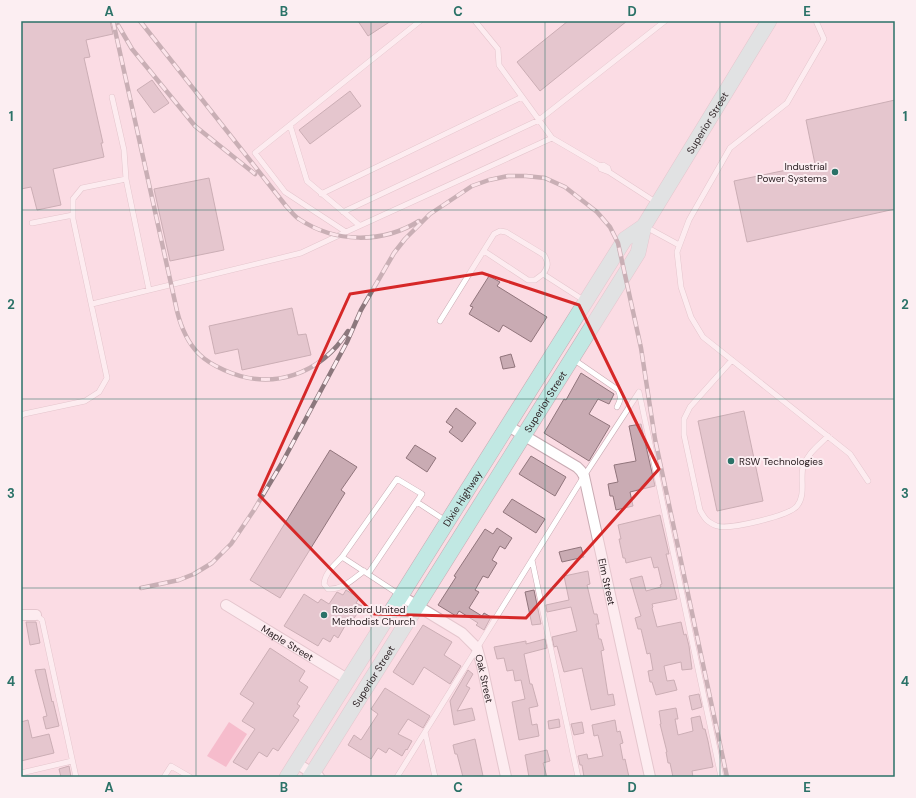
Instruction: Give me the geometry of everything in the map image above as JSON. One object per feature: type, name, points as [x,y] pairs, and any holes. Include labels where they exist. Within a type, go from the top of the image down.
[{"type":"main road","name":"Superior Street","points":[[314,776],[418,606],[638,254],[644,226],[769,21]]},
{"type":"main road","name":"Dixie Highway","points":[[288,777],[625,239],[644,226]]},
{"type":"main road","points":[[586,301],[602,312]]},
{"type":"street","points":[[508,426],[576,467],[584,476]]},
{"type":"street","name":"Elm Street","points":[[584,476],[650,777]]},
{"type":"street","name":"Oak Street","points":[[401,596],[462,633],[477,648],[506,777]]},
{"type":"street","name":"Maple Street","points":[[226,605],[349,680]]},
{"type":"street","points":[[21,615],[36,615]]},
{"type":"street","points":[[296,763],[314,776]]},
{"type":"lane","points":[[346,232],[285,192],[255,153],[420,21]]},
{"type":"lane","points":[[475,21],[498,49],[499,65],[552,138],[600,166],[603,165],[608,168],[609,172],[657,204]]},
{"type":"lane","points":[[343,212],[539,120],[665,21]]},
{"type":"lane","points":[[816,21],[824,39],[787,103],[730,148],[689,220],[677,252],[681,287],[691,317],[703,337],[850,454],[868,481]]},
{"type":"lane","points":[[112,97],[124,150],[126,179],[149,290]]},
{"type":"lane","points":[[321,194],[522,97]]},
{"type":"lane","points":[[290,125],[307,181],[359,225]]},
{"type":"lane","points":[[92,304],[300,253],[552,138]]},
{"type":"lane","points":[[21,416],[24,414],[86,401],[99,392],[107,378],[73,215],[73,199],[82,188],[126,179]]},
{"type":"lane","points":[[32,223],[73,215]]},
{"type":"lane","points":[[644,226],[679,245]]},
{"type":"lane","points":[[440,321],[494,234],[500,231],[506,232],[544,255],[548,261],[547,267],[544,274],[535,280],[528,280],[484,251]]},
{"type":"lane","points":[[544,274],[586,301]]},
{"type":"lane","points":[[572,358],[618,390],[620,401],[617,407]]},
{"type":"lane","points":[[732,360],[690,406],[684,419],[684,436],[700,510],[706,521],[719,526],[737,526],[784,515],[797,507],[802,494],[803,468],[806,461],[809,455],[828,436]]},
{"type":"lane","points":[[397,777],[584,476],[639,392],[721,777]]},
{"type":"lane","points":[[397,479],[422,494],[366,572],[342,587],[328,589],[324,584],[328,572],[342,557],[397,479]]},
{"type":"lane","points":[[417,502],[448,522]]},
{"type":"lane","points":[[342,557],[401,596]]},
{"type":"lane","points":[[532,560],[578,777]]},
{"type":"lane","points":[[36,615],[42,620],[76,777]]},
{"type":"lane","points":[[425,732],[435,777]]},
{"type":"lane","points":[[21,773],[72,761]]},
{"type":"lane","points":[[164,777],[171,766],[190,777]]},
{"type":"highlighted area","points":[[482,273],[579,305],[659,469],[526,618],[374,614],[259,495],[350,294]]},
{"type":"shaded area","points":[[229,722],[247,734],[226,767],[207,756]]},
{"type":"building","points":[[21,21],[110,21],[113,34],[86,40],[90,57],[84,58],[103,143],[101,143],[104,157],[53,169],[61,205],[37,210],[31,187],[21,189]]},
{"type":"building","points":[[358,21],[391,21],[368,36]]},
{"type":"building","points":[[568,21],[627,21],[540,91],[517,62]]},
{"type":"building","points":[[152,80],[169,103],[154,113],[137,90]]},
{"type":"building","points":[[350,91],[361,106],[310,144],[299,130]]},
{"type":"building","name":"Industrial Power Systems","points":[[895,100],[895,209],[747,242],[734,181],[815,164],[806,120]]},
{"type":"building","points":[[209,178],[224,250],[170,261],[154,189]]},
{"type":"building","points":[[489,276],[500,282],[497,286],[547,317],[531,342],[503,325],[499,332],[469,314],[473,307],[470,306]]},
{"type":"building","points":[[292,308],[298,335],[306,334],[311,355],[242,370],[238,349],[215,354],[209,326]]},
{"type":"building","points":[[511,354],[515,367],[503,369],[500,357]]},
{"type":"building","points":[[581,373],[614,394],[609,404],[598,399],[589,414],[610,426],[589,461],[544,433],[564,399],[566,400]]},
{"type":"building","points":[[456,408],[476,423],[462,442],[449,432],[453,427],[446,422]]},
{"type":"building","name":"RSW Technologies","points":[[744,411],[763,501],[717,511],[698,421]]},
{"type":"building","points":[[641,424],[655,486],[630,492],[633,506],[616,510],[613,496],[610,496],[608,484],[618,482],[614,465],[636,461],[629,426]]},
{"type":"building","points":[[415,445],[436,458],[427,472],[406,458]]},
{"type":"building","points":[[330,450],[357,467],[341,490],[345,493],[280,598],[250,580]]},
{"type":"building","points":[[531,456],[566,477],[555,496],[519,474]]},
{"type":"building","points":[[512,499],[545,519],[536,533],[503,512]]},
{"type":"building","points":[[660,515],[669,554],[666,554],[677,599],[652,604],[652,608],[657,627],[681,622],[684,635],[686,634],[689,646],[692,669],[682,670],[681,662],[664,666],[667,681],[674,680],[677,690],[656,695],[652,682],[650,682],[648,671],[653,670],[650,653],[647,654],[641,629],[638,629],[635,618],[641,616],[630,579],[642,576],[646,591],[661,587],[660,585],[662,584],[658,567],[654,568],[651,557],[626,563],[625,558],[623,558],[619,539],[621,539],[618,525]]},
{"type":"building","points":[[497,528],[512,538],[505,549],[500,546],[492,560],[497,563],[488,578],[483,576],[475,590],[479,592],[469,608],[482,616],[484,613],[491,617],[484,630],[476,625],[478,623],[459,611],[456,616],[438,605],[456,577],[454,576],[485,529],[493,534]]},
{"type":"building","points":[[581,547],[584,557],[562,562],[559,552]]},
{"type":"building","points":[[588,571],[590,584],[587,585],[594,614],[597,614],[599,624],[596,624],[599,639],[601,639],[604,650],[601,651],[608,695],[613,694],[615,705],[591,710],[582,668],[564,672],[557,646],[554,647],[552,637],[577,631],[571,607],[547,612],[546,605],[569,600],[564,576]]},
{"type":"building","name":"Rossford United Methodist Church","points":[[346,590],[359,598],[356,603],[362,606],[349,626],[346,624],[338,638],[334,635],[330,642],[323,638],[318,646],[284,626],[304,594],[318,603],[321,599],[329,604],[337,592],[343,595]]},
{"type":"building","points":[[534,590],[541,624],[532,625],[525,592]]},
{"type":"building","points":[[26,622],[36,622],[40,643],[30,645]]},
{"type":"building","points":[[423,625],[452,642],[444,655],[461,666],[450,684],[424,667],[413,685],[393,672]]},
{"type":"building","points":[[545,639],[547,648],[524,654],[530,684],[532,684],[538,706],[529,708],[532,725],[537,724],[539,736],[519,740],[512,702],[525,699],[521,680],[515,681],[513,670],[507,671],[504,658],[497,659],[494,647],[526,641],[526,644]]},
{"type":"building","points":[[270,648],[305,671],[299,681],[308,687],[297,704],[300,706],[293,716],[299,720],[278,751],[273,748],[267,757],[259,752],[247,770],[233,762],[255,729],[242,721],[254,703],[240,694]]},
{"type":"building","points":[[45,669],[59,726],[46,729],[43,717],[47,716],[35,670]]},
{"type":"building","points":[[468,670],[473,674],[466,686],[470,688],[457,711],[472,708],[475,720],[454,725],[450,701]]},
{"type":"building","points":[[385,688],[430,716],[423,728],[408,719],[398,734],[412,741],[402,756],[389,748],[386,753],[378,748],[371,759],[348,745],[354,735],[361,740],[378,714],[371,709]]},
{"type":"building","points":[[699,694],[702,707],[692,710],[689,696]]},
{"type":"building","points":[[676,708],[678,719],[675,719],[678,735],[693,731],[691,718],[700,716],[708,741],[713,767],[692,771],[693,777],[673,777],[670,763],[668,763],[667,752],[660,724],[659,711]]},
{"type":"building","points":[[559,719],[560,727],[549,729],[548,721]]},
{"type":"building","points":[[28,720],[32,738],[49,734],[54,753],[21,761],[21,722]]},
{"type":"building","points":[[615,720],[617,732],[620,731],[623,743],[620,744],[623,760],[625,759],[629,777],[584,777],[582,765],[580,765],[578,756],[587,754],[588,759],[603,756],[598,735],[594,736],[592,725]]},
{"type":"building","points":[[582,722],[584,733],[574,735],[571,724]]},
{"type":"building","points":[[475,739],[483,776],[463,777],[453,745]]},
{"type":"building","points":[[547,750],[550,761],[543,763],[547,777],[529,777],[525,755]]},
{"type":"building","points":[[69,766],[71,777],[61,777],[59,769]]},
{"type":"railway","points":[[113,21],[177,311],[191,344],[205,359],[224,370],[242,376],[260,379],[277,379],[294,375],[310,368],[337,346],[348,331]]},
{"type":"railway","points":[[140,21],[297,218],[328,233],[359,238],[390,234],[405,229],[419,221]]},
{"type":"railway","points":[[118,25],[132,49],[195,126],[255,174]]},
{"type":"railway","points":[[141,588],[179,580],[194,574],[212,563],[231,544],[254,510],[282,463],[347,342],[361,310],[394,253],[405,239],[430,214],[472,186],[489,180],[508,176],[545,178],[565,187],[597,212],[610,227],[618,243],[641,348],[655,439],[727,777]]},
{"type":"place","name":"Industrial Power Systems","points":[[835,172]]},
{"type":"place","name":"RSW Technologies","points":[[731,461]]},
{"type":"place","name":"Rossford United Methodist Church","points":[[324,615]]}]
